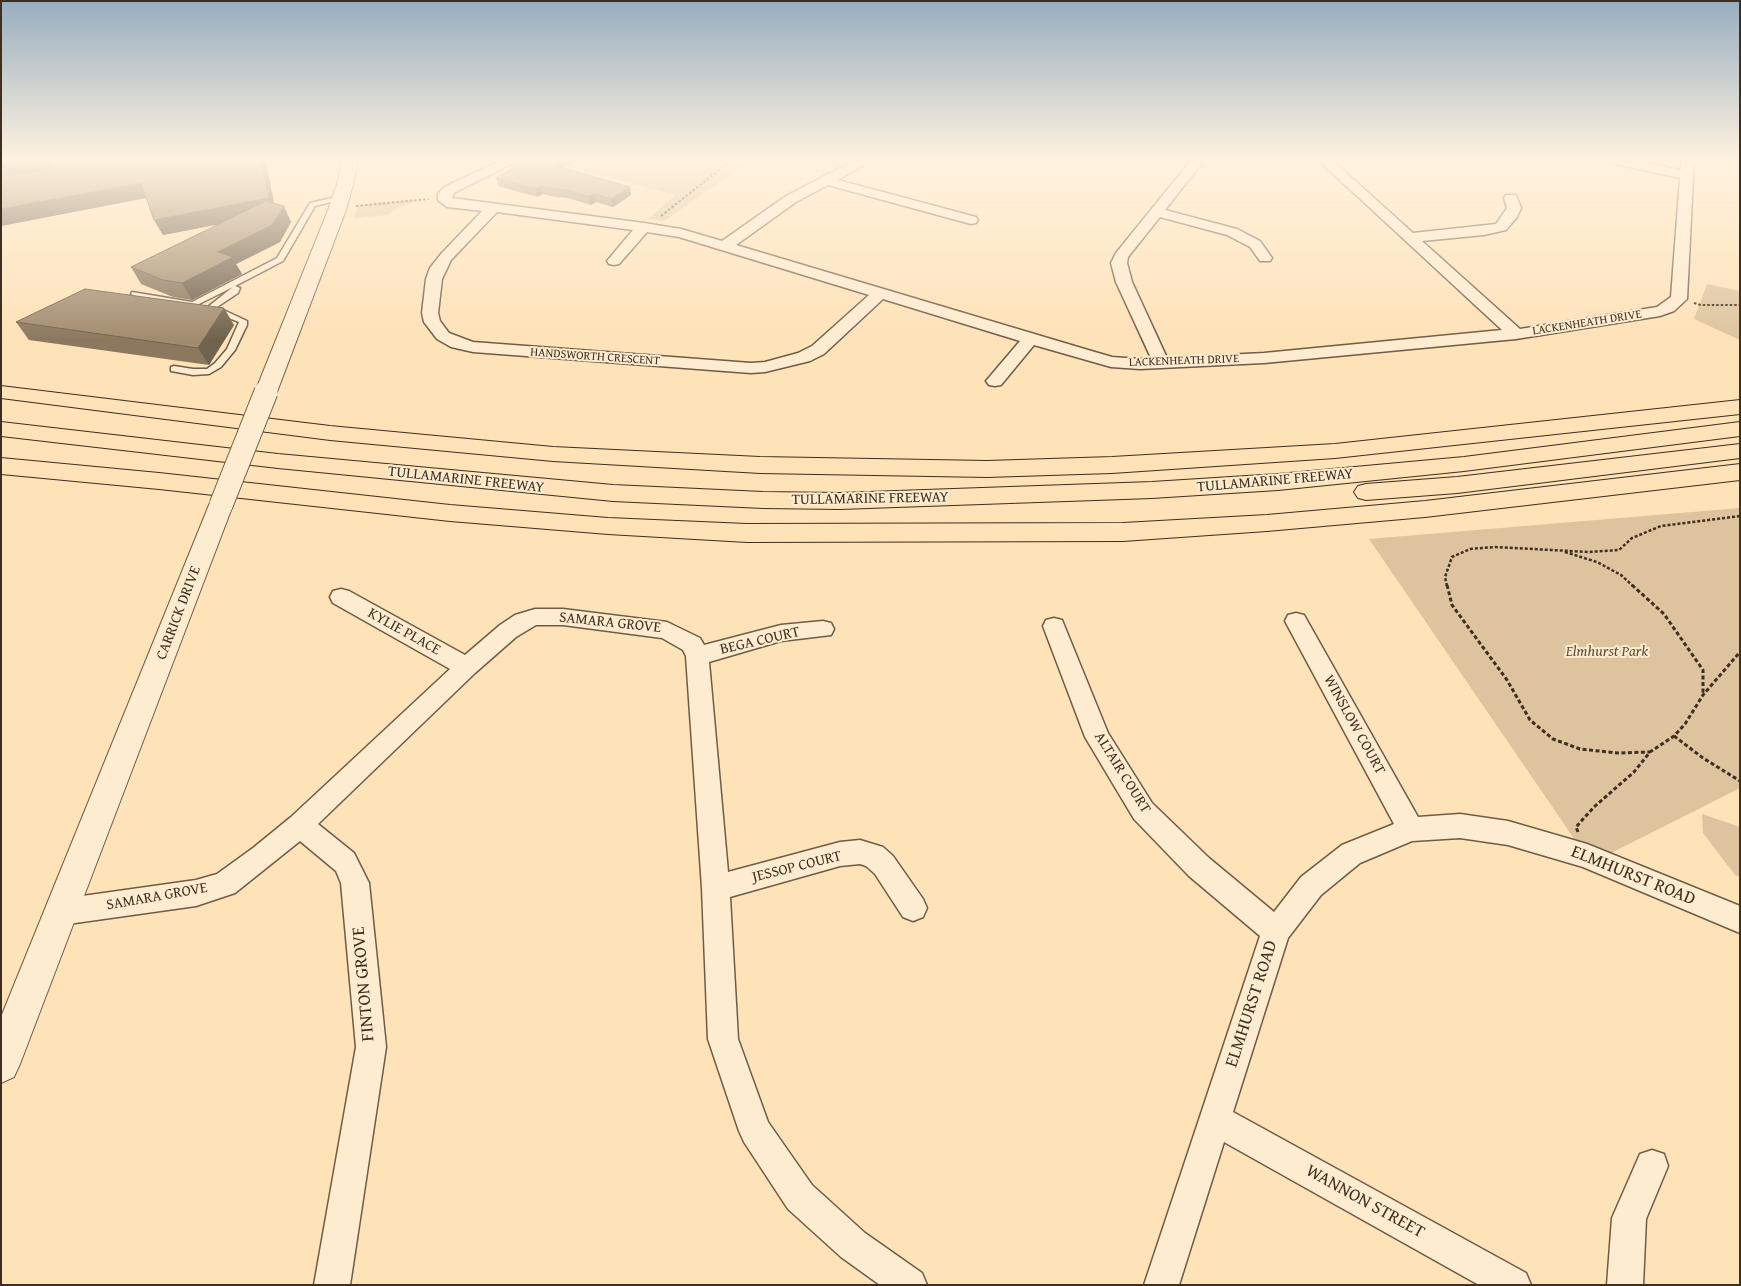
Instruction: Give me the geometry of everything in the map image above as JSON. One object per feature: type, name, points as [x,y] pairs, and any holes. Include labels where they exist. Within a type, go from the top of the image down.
[{"type":"highway","points":[[1509,431],[1740,388]]},
{"type":"highway","name":"TULLAMARINE FREEWAY","points":[[1,391],[207,419],[330,433],[553,454],[872,468],[987,469],[1112,465],[1335,451],[1740,406]]},
{"type":"highway","name":"TULLAMARINE FREEWAY","points":[[1,428],[278,461],[613,494],[840,501],[1152,490],[1278,482],[1464,464],[1740,429]]},
{"type":"highway","points":[[840,501],[1127,503],[1340,494],[1457,485],[1740,452]]},
{"type":"highway","points":[[1,458],[159,481]]},
{"type":"highway","points":[[1,466],[159,481],[450,513],[608,526],[747,533],[964,534],[1123,532],[1267,523],[1425,510],[1740,473]]},
{"type":"street","name":"CARRICK DRIVE","points":[[1,1064],[333,219]]},
{"type":"street","name":"HANDSWORTH CRESCENT","points":[[482,219],[438,268],[434,279],[430,313],[432,322],[443,336],[457,343],[472,347],[751,368],[766,367],[804,357],[818,350],[880,293]]},
{"type":"street","name":"LACKENHEATH DRIVE","points":[[581,219],[681,233],[726,245],[1030,339],[1111,362],[1140,364],[1264,358],[1516,334],[1660,311],[1668,308],[1679,299]]},
{"type":"street","points":[[726,245],[763,219]]},
{"type":"street","points":[[1151,219],[1122,256],[1119,263],[1124,282],[1161,362]]},
{"type":"street","points":[[1183,219],[1232,232],[1255,244],[1266,258]]},
{"type":"street","points":[[1388,219],[1516,334]]},
{"type":"street","points":[[1409,238],[1501,227],[1508,219]]},
{"type":"street","points":[[1679,299],[1684,219]]},
{"type":"street","points":[[614,261],[646,228]]},
{"type":"street","points":[[995,381],[1030,339]]},
{"type":"street","name":"KYLIE PLACE","points":[[341,597],[467,667]]},
{"type":"street","name":"SAMARA GROVE","points":[[61,912],[196,894],[225,884],[262,857],[300,825],[467,667],[508,631],[523,621],[535,617],[563,618],[667,630],[692,644],[697,656]]},
{"type":"street","name":"WINSLOW COURT","points":[[1296,621],[1411,829]]},
{"type":"street","name":"ALTAIR COURT","points":[[1054,626],[1097,737],[1143,811],[1199,867],[1276,931]]},
{"type":"street","name":"BEGA COURT","points":[[697,656],[781,633],[823,629]]},
{"type":"street","points":[[697,656],[716,888],[723,1039],[755,1131],[800,1197],[852,1245],[910,1285]]},
{"type":"street","name":"FINTON GROVE","points":[[300,825],[345,862],[355,883],[371,1047],[332,1285]]},
{"type":"street","name":"ELMHURST ROAD","points":[[1161,1285],[1276,931],[1311,886],[1352,854],[1411,829],[1460,826],[1508,833],[1587,856],[1740,920]]},
{"type":"street","name":"JESSOP COURT","points":[[716,888],[840,854],[860,852],[874,856],[884,865],[913,908]]},
{"type":"street","name":"WANNON STREET","points":[[1215,1119],[1514,1285]]},
{"type":"street","points":[[1625,1285],[1629,1218],[1652,1166]]},
{"type":"lane","points":[[135,294],[193,305],[280,260],[303,219]]},
{"type":"lane","points":[[174,368],[193,372],[209,371],[218,365],[231,350],[243,325],[243,320],[214,309],[213,306],[235,291],[237,288],[232,285]]},
{"type":"path","points":[[646,228],[657,219]]},
{"type":"path","points":[[1679,299],[1701,305],[1740,305]]},
{"type":"path","points":[[1650,752],[1618,753],[1580,748],[1554,739],[1530,720],[1507,680],[1452,605],[1445,577],[1452,556],[1470,549],[1495,547],[1589,552],[1619,550],[1632,538],[1661,526],[1740,516]]},
{"type":"path","points":[[1559,550],[1597,562],[1621,575],[1664,614],[1703,670],[1703,695]]},
{"type":"path","points":[[1587,856],[1576,827],[1594,806],[1634,772],[1650,752],[1674,736],[1685,724],[1703,695],[1740,652]]},
{"type":"path","points":[[1674,736],[1703,758],[1740,781]]},
{"type":"green space","points":[[648,219],[667,219],[664,221]]},
{"type":"green space","points":[[1707,284],[1740,291],[1740,340],[1694,319]]},
{"type":"green space","name":"Elmhurst Park","points":[[1740,508],[1740,788],[1611,853],[1575,840],[1369,539]]},
{"type":"green space","points":[[1702,814],[1740,827],[1740,877],[1735,875],[1703,833]]},
{"type":"building","points":[[229,219],[276,219],[272,225],[218,252],[233,257],[182,283],[163,280],[131,267]]},
{"type":"building","points":[[85,289],[224,308],[198,348],[16,322]]}]
